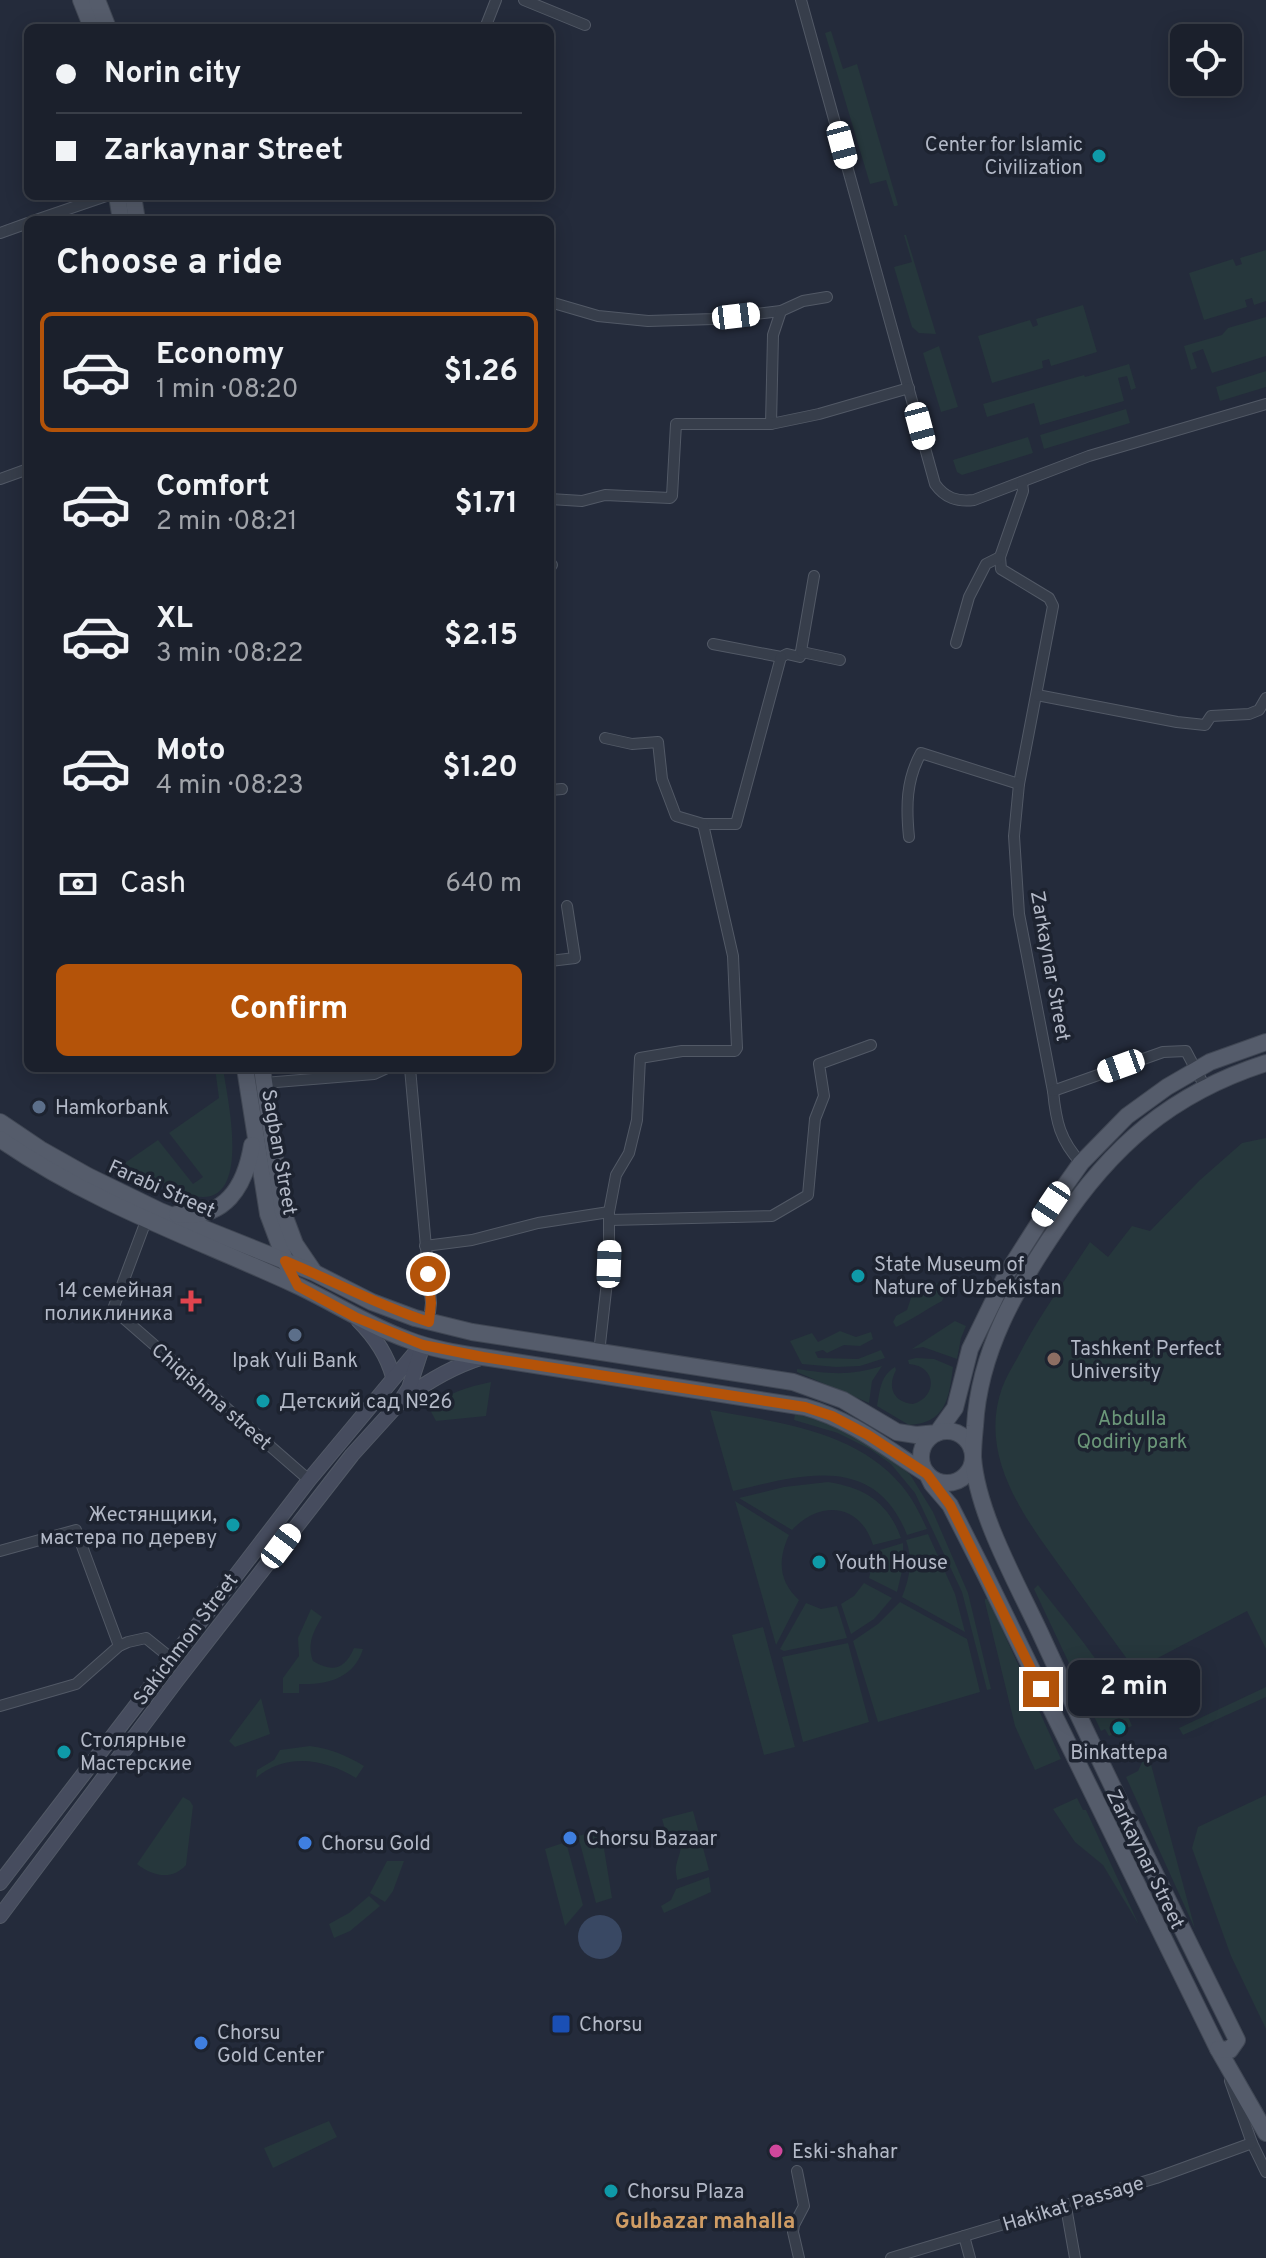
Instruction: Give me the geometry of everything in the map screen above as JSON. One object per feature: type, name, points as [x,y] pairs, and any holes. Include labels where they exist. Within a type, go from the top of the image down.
[{"type":"main road","points":[[81,0],[90,24]]},
{"type":"main road","points":[[97,0],[106,24]]},
{"type":"main road","points":[[927,1474],[921,1451],[955,1408],[970,1349],[1003,1281],[1037,1224],[1081,1163],[1127,1116],[1153,1096],[1196,1070],[1241,1049],[1266,1042]]},
{"type":"main road","name":"Zarkaynar Street","points":[[298,1286],[355,1317],[423,1345],[805,1407],[832,1416],[868,1435],[943,1483],[957,1481],[967,1474],[973,1457],[977,1397],[983,1369],[1007,1312],[1038,1257],[1083,1191],[1114,1155],[1166,1110],[1205,1087],[1266,1063]]},
{"type":"main road","name":"Sagban Street","points":[[246,1072],[268,1214],[298,1286]]},
{"type":"main road","name":"Sagban Street","points":[[263,1076],[283,1212],[295,1244],[315,1273]]},
{"type":"main road","name":"Farabi Street","points":[[0,1122],[88,1176],[160,1211],[315,1273]]},
{"type":"main road","points":[[160,1211],[197,1215],[224,1204],[244,1177],[254,1132]]},
{"type":"main road","name":"Farabi Street","points":[[0,1139],[60,1177],[146,1221],[298,1286]]},
{"type":"main road","points":[[298,1286],[315,1273],[372,1302],[452,1328],[793,1382],[843,1400],[897,1432],[916,1435],[949,1431],[960,1434],[970,1444],[973,1457]]},
{"type":"main road","points":[[355,1317],[377,1340],[393,1377]]},
{"type":"main road","name":"Sakichmon Street","points":[[0,1916],[325,1488],[400,1402],[409,1388],[429,1322]]},
{"type":"main road","name":"Sakichmon Street","points":[[0,1883],[309,1480],[423,1345],[452,1328]]},
{"type":"main road","points":[[400,1402],[435,1378],[483,1357]]},
{"type":"main road","name":"Zarkaynar Street","points":[[973,1457],[997,1540],[1101,1767],[1237,2040],[1230,2050],[1218,2049]]},
{"type":"main road","name":"Zarkaynar Street","points":[[927,1474],[950,1505],[985,1574],[1259,2138]]},
{"type":"street","points":[[487,24],[496,0]]},
{"type":"street","points":[[524,0],[585,25]]},
{"type":"street","points":[[801,0],[935,484],[942,493],[958,501],[974,500],[1089,456],[1266,404]]},
{"type":"street","points":[[48,216],[94,200]]},
{"type":"street","points":[[0,233],[24,224]]},
{"type":"street","points":[[554,303],[598,316],[648,321],[714,319],[781,311],[803,301],[827,297]]},
{"type":"street","points":[[771,424],[773,335],[781,311]]},
{"type":"street","points":[[554,499],[582,501],[605,495],[670,498],[676,424],[771,424],[819,414],[909,388]]},
{"type":"street","points":[[0,479],[24,470]]},
{"type":"street","points":[[956,643],[969,597],[986,564],[1000,557],[1023,491],[1022,482]]},
{"type":"street","name":"Zarkaynar Street","points":[[1000,557],[1001,569],[1049,598],[1053,606],[1019,784],[1014,836],[1019,914],[1053,1091],[1055,1119],[1068,1148],[1081,1163]]},
{"type":"street","points":[[713,644],[781,657],[787,654],[800,657],[814,576]]},
{"type":"street","points":[[802,652],[840,660]]},
{"type":"street","points":[[605,738],[632,744],[658,742],[662,779],[676,816],[703,824],[736,824],[781,657]]},
{"type":"street","points":[[1037,695],[1205,725],[1211,716],[1249,714],[1259,710],[1266,698]]},
{"type":"street","points":[[909,837],[906,805],[913,768],[921,753],[1019,784]]},
{"type":"street","points":[[599,1353],[609,1264],[610,1216],[616,1175],[629,1153],[637,1120],[640,1058],[682,1051],[735,1051],[737,1048],[733,956],[703,824]]},
{"type":"street","points":[[554,961],[575,958],[567,906]]},
{"type":"street","points":[[425,1246],[472,1240],[538,1223],[610,1216],[772,1216],[808,1195],[815,1119],[824,1096],[819,1064],[871,1045]]},
{"type":"street","points":[[1053,1091],[1163,1052],[1186,1051],[1205,1087]]},
{"type":"street","points":[[263,1076],[378,1072]]},
{"type":"street","points":[[410,1072],[431,1303],[429,1322]]},
{"type":"street","name":"Chiqishma street","points":[[146,1221],[113,1309],[309,1480]]},
{"type":"street","points":[[0,1551],[76,1530],[119,1646]]},
{"type":"street","points":[[0,1706],[76,1684],[119,1646],[145,1638],[172,1659]]},
{"type":"street","points":[[1259,2138],[1266,2172]]},
{"type":"street","name":"Hakikat Passage","points":[[891,2258],[1156,2178],[1259,2138]]},
{"type":"street","points":[[797,2171],[804,2206],[793,2232],[799,2258]]},
{"type":"street","points":[[1066,2207],[1075,2258]]},
{"type":"street","points":[[964,2236],[970,2258]]},
{"type":"green space","points":[[831,31],[843,69],[857,64],[896,206],[886,180],[870,184],[825,33]]},
{"type":"green space","points":[[904,235],[936,334],[919,333],[912,327],[894,267],[912,262]]},
{"type":"green space","points":[[1266,250],[1266,301],[1254,305],[1252,298],[1245,300],[1247,307],[1204,320],[1189,273],[1233,259],[1236,266],[1242,264],[1240,258]]},
{"type":"green space","points":[[1083,305],[1097,352],[1051,366],[1049,359],[1042,361],[1043,368],[992,383],[978,336],[1030,320],[1033,327],[1038,325],[1036,319]]},
{"type":"green space","points":[[1266,317],[1266,356],[1212,373],[1203,349],[1192,353],[1197,368],[1191,370],[1184,346]]},
{"type":"green space","points":[[939,346],[958,407],[941,412],[923,353]]},
{"type":"green space","points":[[1129,364],[1136,388],[1131,390],[1127,376],[1118,378],[1124,401],[1040,425],[1034,403],[987,417],[983,404]]},
{"type":"green space","points":[[1266,371],[1266,387],[1220,401],[1216,387]]},
{"type":"green space","points":[[1126,409],[1130,423],[1044,449],[1040,435]]},
{"type":"green space","points":[[1028,437],[1033,453],[962,475],[957,472],[953,460]]},
{"type":"green space","points":[[216,1072],[224,1072],[231,1125],[231,1169],[224,1186],[213,1195],[194,1196],[122,1165],[158,1140],[193,1184],[203,1177],[169,1133],[219,1098]]},
{"type":"green space","name":"Abdulla Qodiriy park","points":[[1266,1138],[1266,1649],[1247,1611],[1135,1670],[1037,1534],[1010,1488],[996,1440],[996,1414],[1002,1388],[1035,1326],[1090,1242],[1108,1257],[1132,1226],[1150,1231],[1242,1143]]},
{"type":"green space","points":[[946,1279],[949,1285],[942,1301],[896,1327],[893,1322],[896,1316],[907,1310],[912,1295]]},
{"type":"green space","points":[[955,1321],[966,1326],[957,1359],[923,1347],[912,1349]]},
{"type":"green space","points":[[840,1331],[856,1337],[871,1332],[873,1339],[860,1346],[844,1345],[827,1353],[823,1350],[815,1352],[818,1358],[858,1359],[881,1350],[885,1358],[860,1366],[802,1364],[790,1341],[812,1333],[818,1342]]},
{"type":"green space","points":[[934,1359],[953,1367],[950,1389],[938,1414],[909,1425],[877,1406],[884,1379],[895,1367],[892,1388],[896,1397],[913,1404],[927,1395],[931,1382],[929,1376],[925,1370],[909,1364],[908,1360]]},
{"type":"green space","points":[[882,1366],[872,1381],[869,1403],[797,1372],[797,1369],[850,1373]]},
{"type":"green space","points":[[491,1382],[486,1416],[436,1421],[429,1408],[443,1398]]},
{"type":"green space","points":[[710,1410],[814,1432],[862,1452],[902,1486],[927,1529],[907,1535],[893,1509],[876,1491],[856,1480],[810,1476],[733,1491]]},
{"type":"green space","points":[[795,1414],[851,1432],[902,1466],[911,1476],[933,1512],[968,1593],[991,1689],[987,1690],[962,1592],[915,1493],[891,1464],[870,1449],[838,1433],[794,1420]]},
{"type":"green space","points":[[828,1482],[853,1488],[874,1499],[889,1515],[901,1538],[873,1545],[859,1521],[838,1510],[815,1514],[792,1530],[739,1498],[784,1487]]},
{"type":"green space","points":[[735,1501],[789,1535],[782,1569],[787,1585],[799,1600],[776,1645]]},
{"type":"green space","points":[[928,1534],[955,1594],[965,1632],[902,1597],[910,1568],[906,1540]]},
{"type":"green space","points":[[903,1543],[903,1567],[897,1592],[869,1578],[872,1565],[870,1553]]},
{"type":"green space","points":[[864,1583],[892,1598],[874,1619],[851,1634],[841,1604],[854,1596]]},
{"type":"green space","points":[[1038,1585],[1103,1669],[1132,1726],[1109,1736],[1105,1729],[1101,1731],[1034,1589]]},
{"type":"green space","points":[[988,1598],[1061,1759],[1035,1770],[1015,1726],[985,1602]]},
{"type":"green space","points":[[900,1602],[967,1639],[980,1692],[878,1722],[853,1641],[878,1624]]},
{"type":"green space","points":[[806,1603],[821,1609],[837,1606],[847,1638],[784,1651],[780,1649]]},
{"type":"green space","points":[[311,1609],[322,1617],[312,1638],[313,1661],[327,1667],[338,1667],[347,1661],[354,1648],[363,1649],[353,1667],[338,1678],[299,1684],[299,1693],[283,1693],[283,1678],[299,1656],[298,1638]]},
{"type":"green space","points":[[763,1627],[795,1747],[764,1755],[732,1635]]},
{"type":"green space","points":[[848,1643],[869,1722],[803,1742],[782,1657]]},
{"type":"green space","points":[[1266,1687],[1266,1697],[1183,1735],[1179,1728]]},
{"type":"green space","points":[[261,1698],[270,1734],[235,1747],[229,1741]]},
{"type":"green space","points":[[310,1746],[338,1753],[364,1766],[356,1778],[332,1766],[293,1762],[280,1764],[256,1778],[257,1770],[274,1760],[280,1750]]},
{"type":"green space","points":[[1149,1757],[1195,1929],[1126,1777],[1138,1771],[1143,1760]]},
{"type":"green space","points":[[1266,1795],[1266,2029],[1231,1956],[1192,1848],[1198,1827]]},
{"type":"green space","points":[[183,1797],[193,1806],[186,1865],[168,1875],[149,1871],[137,1864]]},
{"type":"green space","points":[[1077,1798],[1086,1810],[1139,1925],[1103,1865],[1075,1842],[1053,1809]]},
{"type":"green space","points":[[693,1811],[709,1870],[677,1880],[680,1845],[667,1836],[662,1819]]},
{"type":"green space","points":[[601,1830],[612,1898],[596,1903],[578,1836]]},
{"type":"green space","points":[[566,1842],[583,1905],[565,1926],[545,1849]]},
{"type":"green space","points":[[387,1861],[404,1861],[393,1891],[385,1902],[370,1893]]},
{"type":"green space","points":[[709,1877],[711,1892],[664,1913],[661,1906],[671,1900],[676,1889]]},
{"type":"green space","points":[[369,1896],[380,1906],[350,1931],[334,1938],[329,1924],[349,1913]]},
{"type":"green space","points":[[329,2121],[337,2137],[273,2168],[264,2148]]},
{"type":"water","points":[[600,1915],[615,1922],[622,1937],[615,1952],[600,1959],[585,1952],[578,1937],[585,1922]]},
{"type":"place","name":"Center for Islamic Civilization","points":[[1099,156]]},
{"type":"place","name":"Hamkorbank","points":[[39,1107]]},
{"type":"place","name":"State Museum of Nature of Uzbekistan","points":[[858,1276]]},
{"type":"place","name":"14 семейная поликлиника","points":[[191,1301]]},
{"type":"place","name":"Ipak Yuli Bank","points":[[295,1335]]},
{"type":"place","name":"Tashkent Perfect University","points":[[1054,1359]]},
{"type":"place","name":"Детский сад №26","points":[[263,1401]]},
{"type":"place","name":"Жестянщики, мастера по дереву","points":[[233,1525]]},
{"type":"place","name":"Youth House","points":[[819,1562]]},
{"type":"place","name":"Binkattepa","points":[[1119,1728]]},
{"type":"place","name":"Столярные Мастерские","points":[[64,1752]]},
{"type":"place","name":"Chorsu Bazaar","points":[[570,1838]]},
{"type":"place","name":"Chorsu Gold","points":[[305,1843]]},
{"type":"place","name":"Chorsu","points":[[561,2024]]},
{"type":"place","name":"Chorsu Gold Center","points":[[201,2043]]},
{"type":"place","name":"Eski-shahar","points":[[776,2151]]},
{"type":"place","name":"Chorsu Plaza","points":[[611,2191]]},
{"type":"district","name":"Gulbazar mahalla","points":[[705,2220]]},
{"type":"route","points":[[428,1274],[429,1322],[372,1302],[285,1261],[298,1286],[355,1317],[436,1349],[805,1407],[832,1416],[886,1445],[927,1474],[950,1505],[1041,1689]]}]
